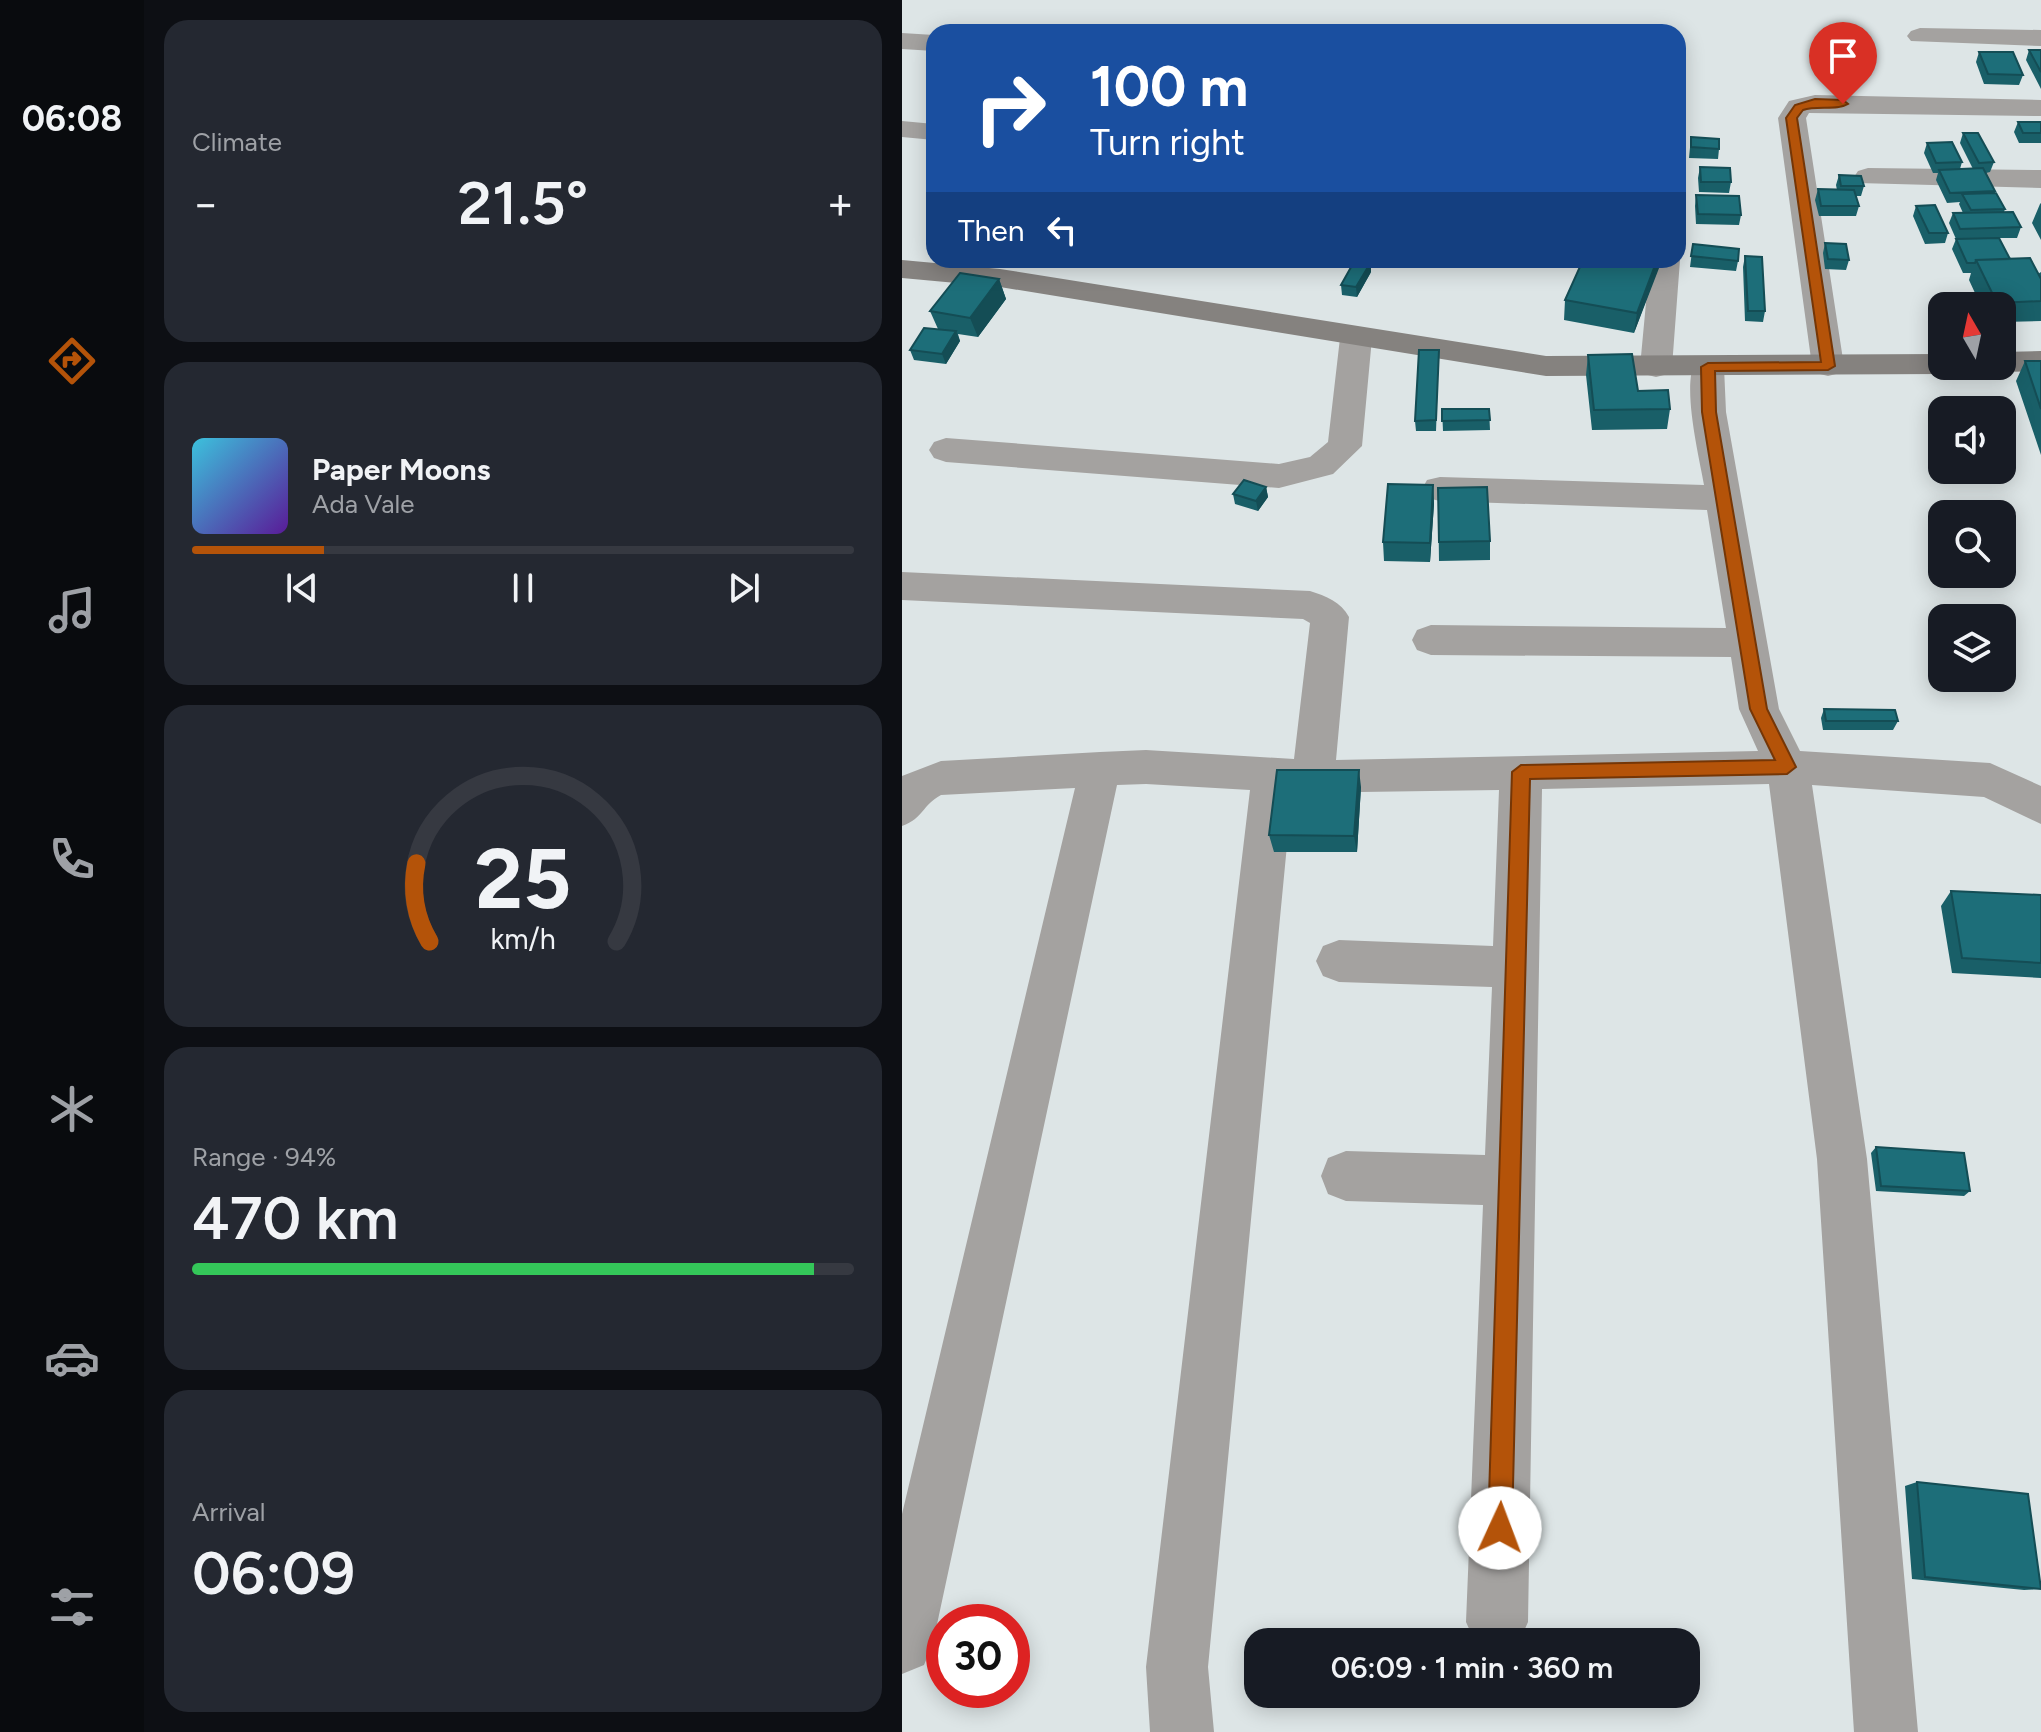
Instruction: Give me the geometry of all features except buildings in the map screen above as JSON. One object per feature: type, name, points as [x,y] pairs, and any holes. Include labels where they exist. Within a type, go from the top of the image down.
[{"type":"main road","points":[[902,269],[1000,278],[1356,338],[1546,366],[1928,364]]},
{"type":"main road","points":[[2016,362],[2041,361]]},
{"type":"street","points":[[1920,36],[2041,38]]},
{"type":"street","points":[[902,41],[926,42]]},
{"type":"street","points":[[1828,366],[1792,118],[1799,107],[1815,103],[2041,108]]},
{"type":"street","points":[[902,129],[926,131]]},
{"type":"street","points":[[1868,177],[2041,179]]},
{"type":"street","points":[[1656,367],[1664,268]]},
{"type":"street","points":[[946,450],[1279,476],[1321,466],[1345,446],[1356,338]]},
{"type":"street","points":[[1708,367],[1709,412],[1759,709],[1787,767],[1842,1159],[1886,1732]]},
{"type":"street","points":[[1440,489],[1723,498]]},
{"type":"street","points":[[902,586],[1310,605],[1330,617],[1293,775],[1177,1667],[1182,1732]]},
{"type":"street","points":[[1431,640],[1748,643]]},
{"type":"street","points":[[902,808],[914,789],[924,781],[1146,767],[1293,775],[1787,767],[1990,780],[2041,806]]},
{"type":"street","points":[[902,1643],[1100,769]]},
{"type":"street","points":[[1497,1622],[1521,772]]},
{"type":"street","points":[[1339,961],[1516,967]]},
{"type":"street","points":[[1346,1176],[1510,1181]]},
{"type":"route","points":[[1500,1528],[1521,772],[1787,767],[1759,709],[1709,412],[1708,367],[1828,366],[1792,118],[1799,107],[1815,103],[1843,104]]}]
